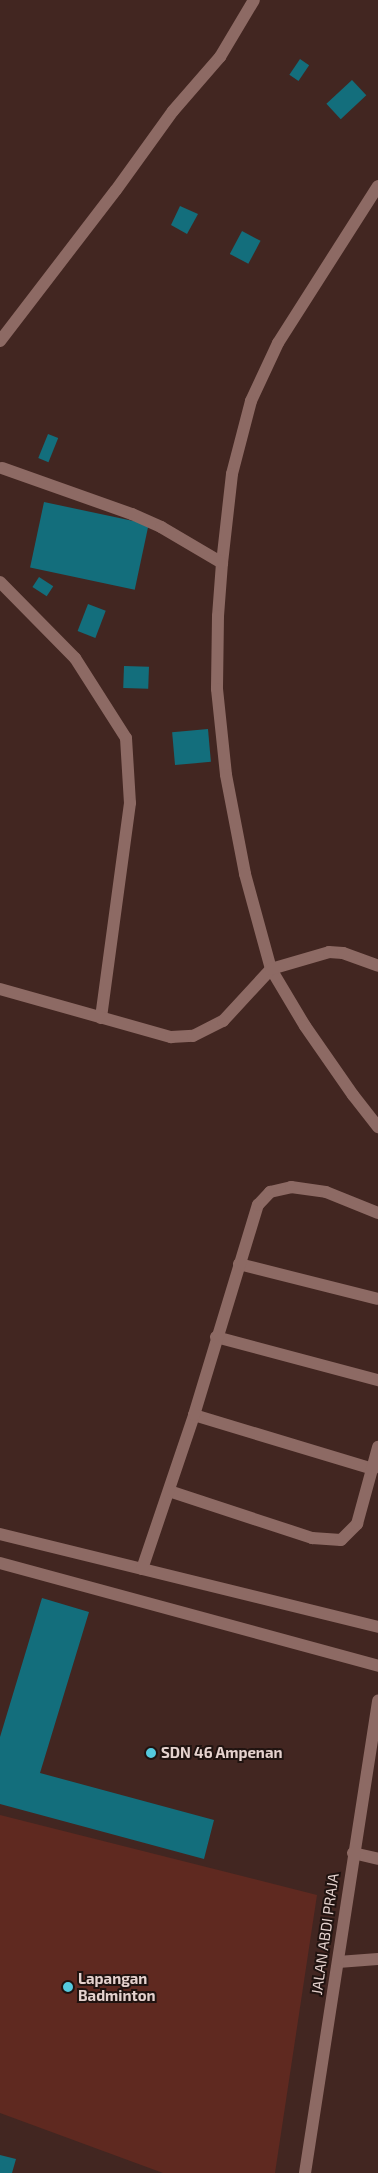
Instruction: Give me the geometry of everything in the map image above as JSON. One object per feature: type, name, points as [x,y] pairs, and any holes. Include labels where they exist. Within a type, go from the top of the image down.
[{"type":"street","points":[[0,341],[116,190],[169,117],[220,57],[254,0]]},
{"type":"street","points":[[378,186],[278,343],[251,401],[232,474],[218,616],[217,689],[226,775],[245,874],[271,969],[305,1026],[353,1096],[378,1127]]},
{"type":"street","points":[[2,468],[132,514],[161,527],[222,563]]},
{"type":"street","points":[[0,582],[75,658],[126,738],[130,803],[102,1018]]},
{"type":"street","points":[[0,989],[171,1037],[193,1036],[223,1021],[271,969],[329,952],[343,953],[378,966]]},
{"type":"street","points":[[142,1569],[194,1415],[216,1337],[258,1205],[270,1192],[292,1187],[326,1192],[378,1213]]},
{"type":"street","points":[[240,1264],[378,1299]]},
{"type":"street","points":[[216,1337],[378,1380]]},
{"type":"street","points":[[194,1415],[373,1469]]},
{"type":"street","points":[[169,1491],[312,1538],[341,1540],[358,1524],[378,1447]]},
{"type":"street","points":[[0,1534],[378,1627]]},
{"type":"street","points":[[0,1563],[378,1666]]},
{"type":"street","name":"JALAN ABDI PRAJA","points":[[305,2173],[378,1701]]},
{"type":"street","points":[[353,1853],[378,1859]]},
{"type":"street","points":[[338,1962],[378,1959]]},
{"type":"shaded area","points":[[0,1815],[317,1895],[275,2173],[163,2173],[0,2113]]},
{"type":"building","points":[[300,59],[309,65],[298,81],[289,75]]},
{"type":"building","points":[[352,80],[366,95],[341,119],[326,104]]},
{"type":"building","points":[[180,206],[198,214],[187,234],[171,225]]},
{"type":"building","points":[[242,231],[261,241],[248,264],[230,254]]},
{"type":"building","points":[[48,434],[58,438],[48,462],[38,458]]},
{"type":"building","points":[[44,502],[149,524],[135,590],[30,568]]},
{"type":"building","points":[[39,577],[53,586],[47,596],[32,587]]},
{"type":"building","points":[[88,604],[106,611],[95,638],[78,631]]},
{"type":"building","points":[[124,666],[149,667],[148,689],[123,688]]},
{"type":"building","points":[[208,729],[211,762],[175,765],[172,732]]},
{"type":"building","points":[[42,1598],[89,1612],[40,1773],[214,1820],[204,1859],[0,1804],[0,1737]]},
{"type":"building","points":[[0,2155],[16,2159],[12,2173],[0,2173]]},
{"type":"place","name":"SDN 46 Ampenan","points":[[151,1753]]},
{"type":"place","name":"Lapangan Badminton","points":[[68,1987]]}]
